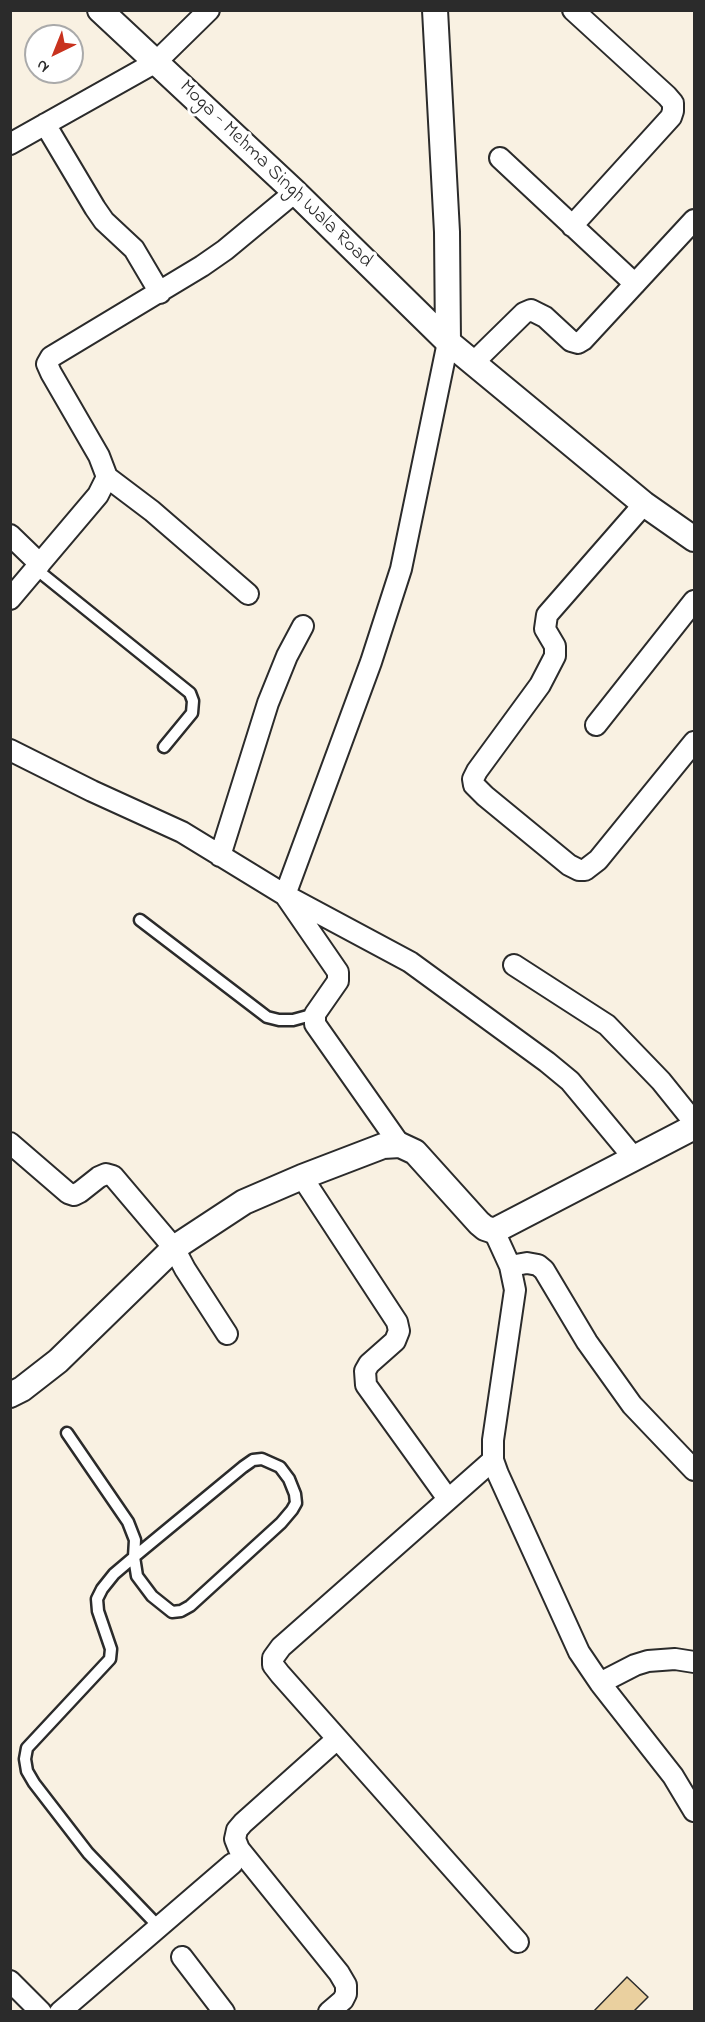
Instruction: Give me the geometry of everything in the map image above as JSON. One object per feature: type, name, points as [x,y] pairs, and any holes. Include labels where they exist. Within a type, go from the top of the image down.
[{"type":"street","name":"Moga - Mehma Singh Wala Road","points":[[100,10],[295,192],[448,342],[644,504],[694,540]]},
{"type":"street","points":[[10,144],[156,62],[209,10]]},
{"type":"street","points":[[285,895],[371,662],[401,569],[448,342],[447,232],[435,10]]},
{"type":"street","points":[[572,226],[671,117],[673,111],[673,103],[667,96],[573,10]]},
{"type":"street","points":[[45,124],[95,208],[104,221],[134,249],[160,293]]},
{"type":"street","points":[[500,158],[635,284]]},
{"type":"street","points":[[248,594],[152,511],[107,477],[99,456],[47,364],[51,357],[60,350],[160,293],[225,250],[295,192]]},
{"type":"street","points":[[474,362],[524,313],[531,310],[545,317],[571,341],[578,343],[583,340],[694,220]]},
{"type":"street","points":[[10,599],[98,495],[107,477]]},
{"type":"street","points":[[644,504],[547,615],[545,629],[555,646],[555,656],[540,685],[477,771],[473,779],[474,785],[569,865],[585,870],[598,860],[694,742]]},
{"type":"street","points":[[10,536],[38,567]]},
{"type":"street","points":[[596,725],[694,601]]},
{"type":"street","points":[[220,856],[268,703],[286,656],[303,626]]},
{"type":"street","points":[[10,750],[182,832],[285,895],[410,962],[570,1081],[634,1158]]},
{"type":"street","points":[[285,895],[338,972],[338,981],[315,1014],[315,1024],[400,1145]]},
{"type":"street","points":[[514,965],[607,1025],[661,1081],[694,1122]]},
{"type":"street","points":[[10,1395],[22,1389],[57,1361],[174,1248],[244,1202],[302,1177],[383,1146],[400,1145],[415,1152],[479,1223],[494,1231],[694,1127]]},
{"type":"street","points":[[10,1143],[68,1193],[74,1195],[99,1177],[106,1174],[113,1176],[174,1248],[184,1269],[227,1334]]},
{"type":"street","points":[[302,1177],[397,1322],[399,1331],[394,1341],[369,1364],[365,1371],[366,1385],[448,1499]]},
{"type":"street","points":[[494,1231],[515,1280],[515,1302],[493,1440],[494,1460],[498,1474],[579,1652],[600,1683],[673,1776],[694,1811]]},
{"type":"street","points":[[510,1266],[527,1263],[538,1265],[544,1270],[587,1342],[632,1405],[694,1470]]},
{"type":"street","points":[[494,1460],[281,1647],[273,1658],[273,1665],[518,1941]]},
{"type":"street","points":[[600,1683],[648,1661],[675,1659],[694,1662]]},
{"type":"street","points":[[329,2012],[343,2000],[346,1985],[339,1973],[239,1848],[235,1839],[237,1830],[243,1823],[337,1739]]},
{"type":"street","points":[[60,2012],[232,1864]]},
{"type":"street","points":[[182,1957],[224,2012]]},
{"type":"street","points":[[10,1981],[41,2012]]},
{"type":"lane","points":[[38,567],[190,693],[193,701],[192,713],[164,747]]},
{"type":"lane","points":[[140,920],[267,1017],[292,1020],[315,1014]]},
{"type":"lane","points":[[67,1433],[128,1522],[135,1540],[134,1557],[137,1576],[152,1596],[172,1612],[181,1611],[190,1606],[292,1510],[296,1503],[295,1494],[289,1479],[280,1467],[262,1459],[253,1460],[134,1557],[114,1574],[97,1599],[98,1611],[111,1649],[110,1659],[27,1748],[25,1759],[27,1771],[34,1783],[88,1853],[159,1927]]},
{"type":"building","points":[[627,1977],[648,1997],[633,2012],[593,2012]]}]
